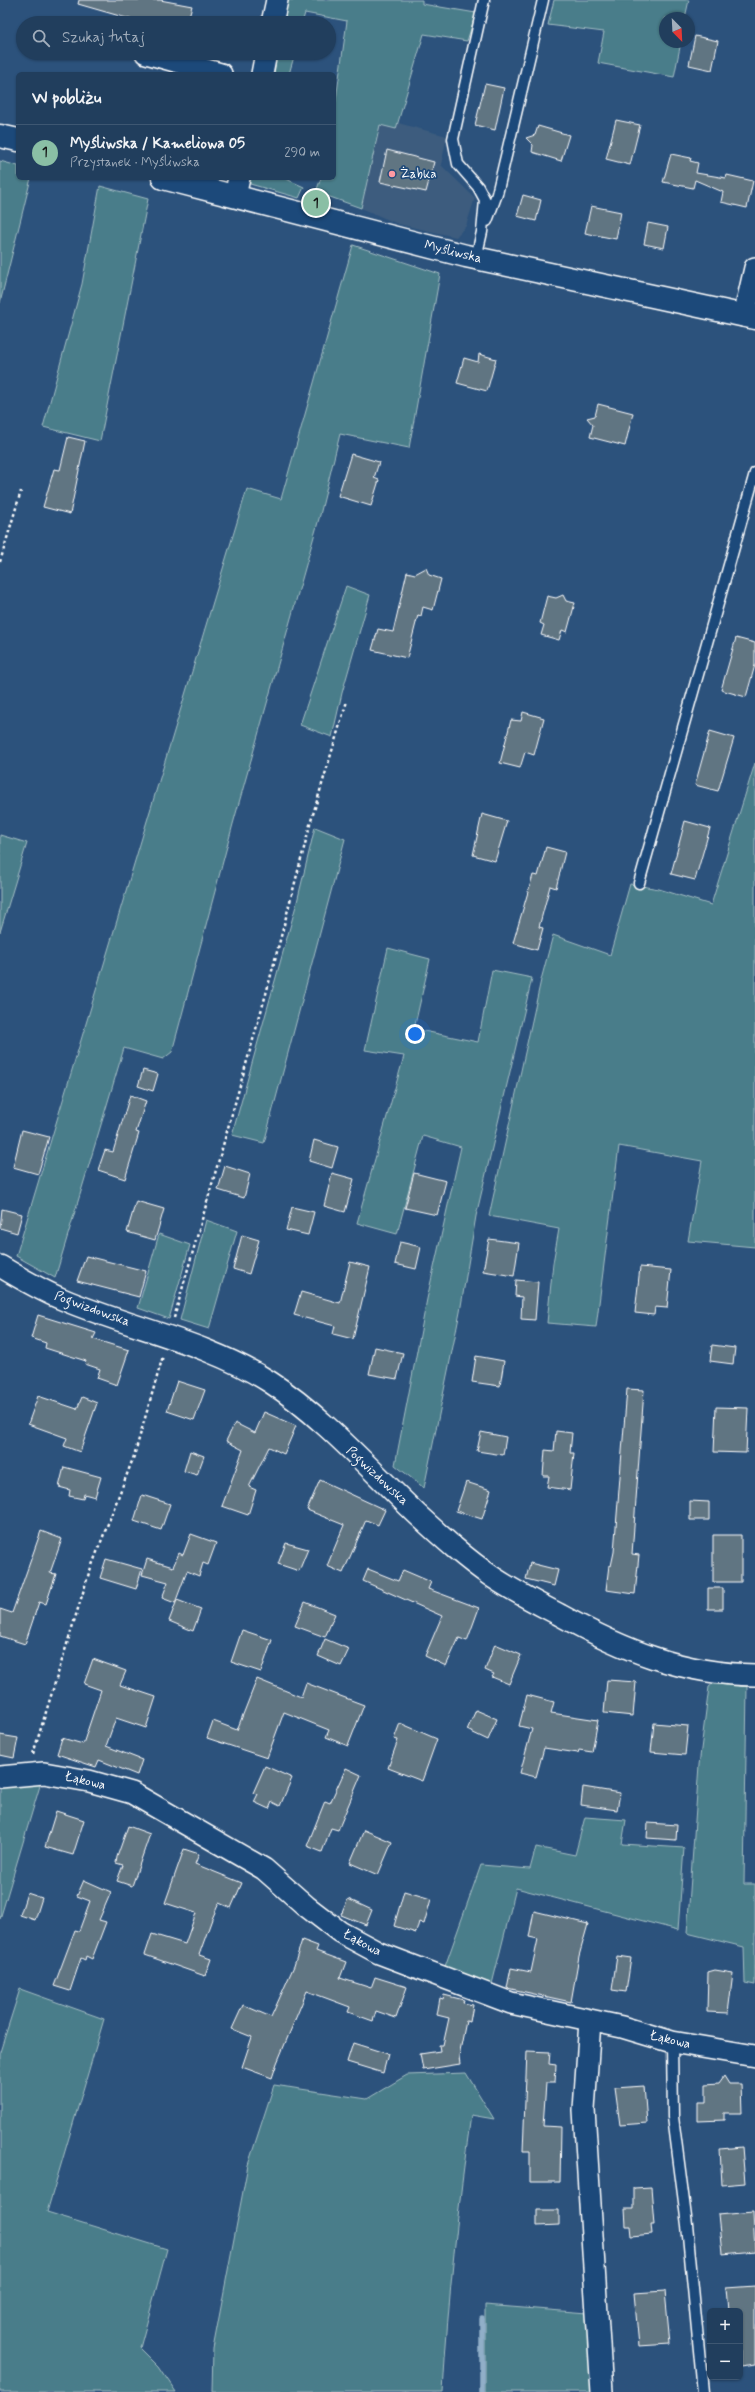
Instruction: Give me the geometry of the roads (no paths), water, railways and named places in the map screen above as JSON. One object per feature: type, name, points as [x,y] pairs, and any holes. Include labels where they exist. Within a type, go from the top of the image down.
[{"type":"street","points":[[274,16],[277,0]]},
{"type":"street","points":[[171,60],[214,72]]},
{"type":"street","points":[[262,72],[265,60]]},
{"type":"street","points":[[0,136],[16,140]]},
{"type":"street","name":"Myśliwska","points":[[179,180],[237,187],[476,258],[750,317],[755,268]]},
{"type":"street","name":"Pogwizdowska","points":[[0,1266],[62,1300],[169,1337],[241,1365],[295,1400],[464,1556],[525,1596],[587,1630],[651,1658],[706,1672],[755,1675]]},
{"type":"street","name":"Łąkowa","points":[[0,1776],[44,1773],[89,1781],[132,1793],[264,1869],[306,1906],[334,1928],[379,1953],[511,2003],[622,2027],[672,2042],[755,2056]]},
{"type":"street","points":[[590,2021],[584,2110],[602,2392]]},
{"type":"lane","points":[[476,258],[482,232],[485,200],[478,187],[458,164],[453,139],[484,0]]},
{"type":"lane","points":[[482,232],[497,194],[543,0]]},
{"type":"lane","points":[[639,883],[755,473]]},
{"type":"lane","points":[[672,2042],[673,2117],[687,2225],[703,2392]]},
{"type":"waterway","points":[[482,2319],[482,2392]]},
{"type":"place","name":"Żabka","points":[[392,174]]},
{"type":"place","name":"Myśliwska / Kameliowa 05","points":[[316,203]]}]
